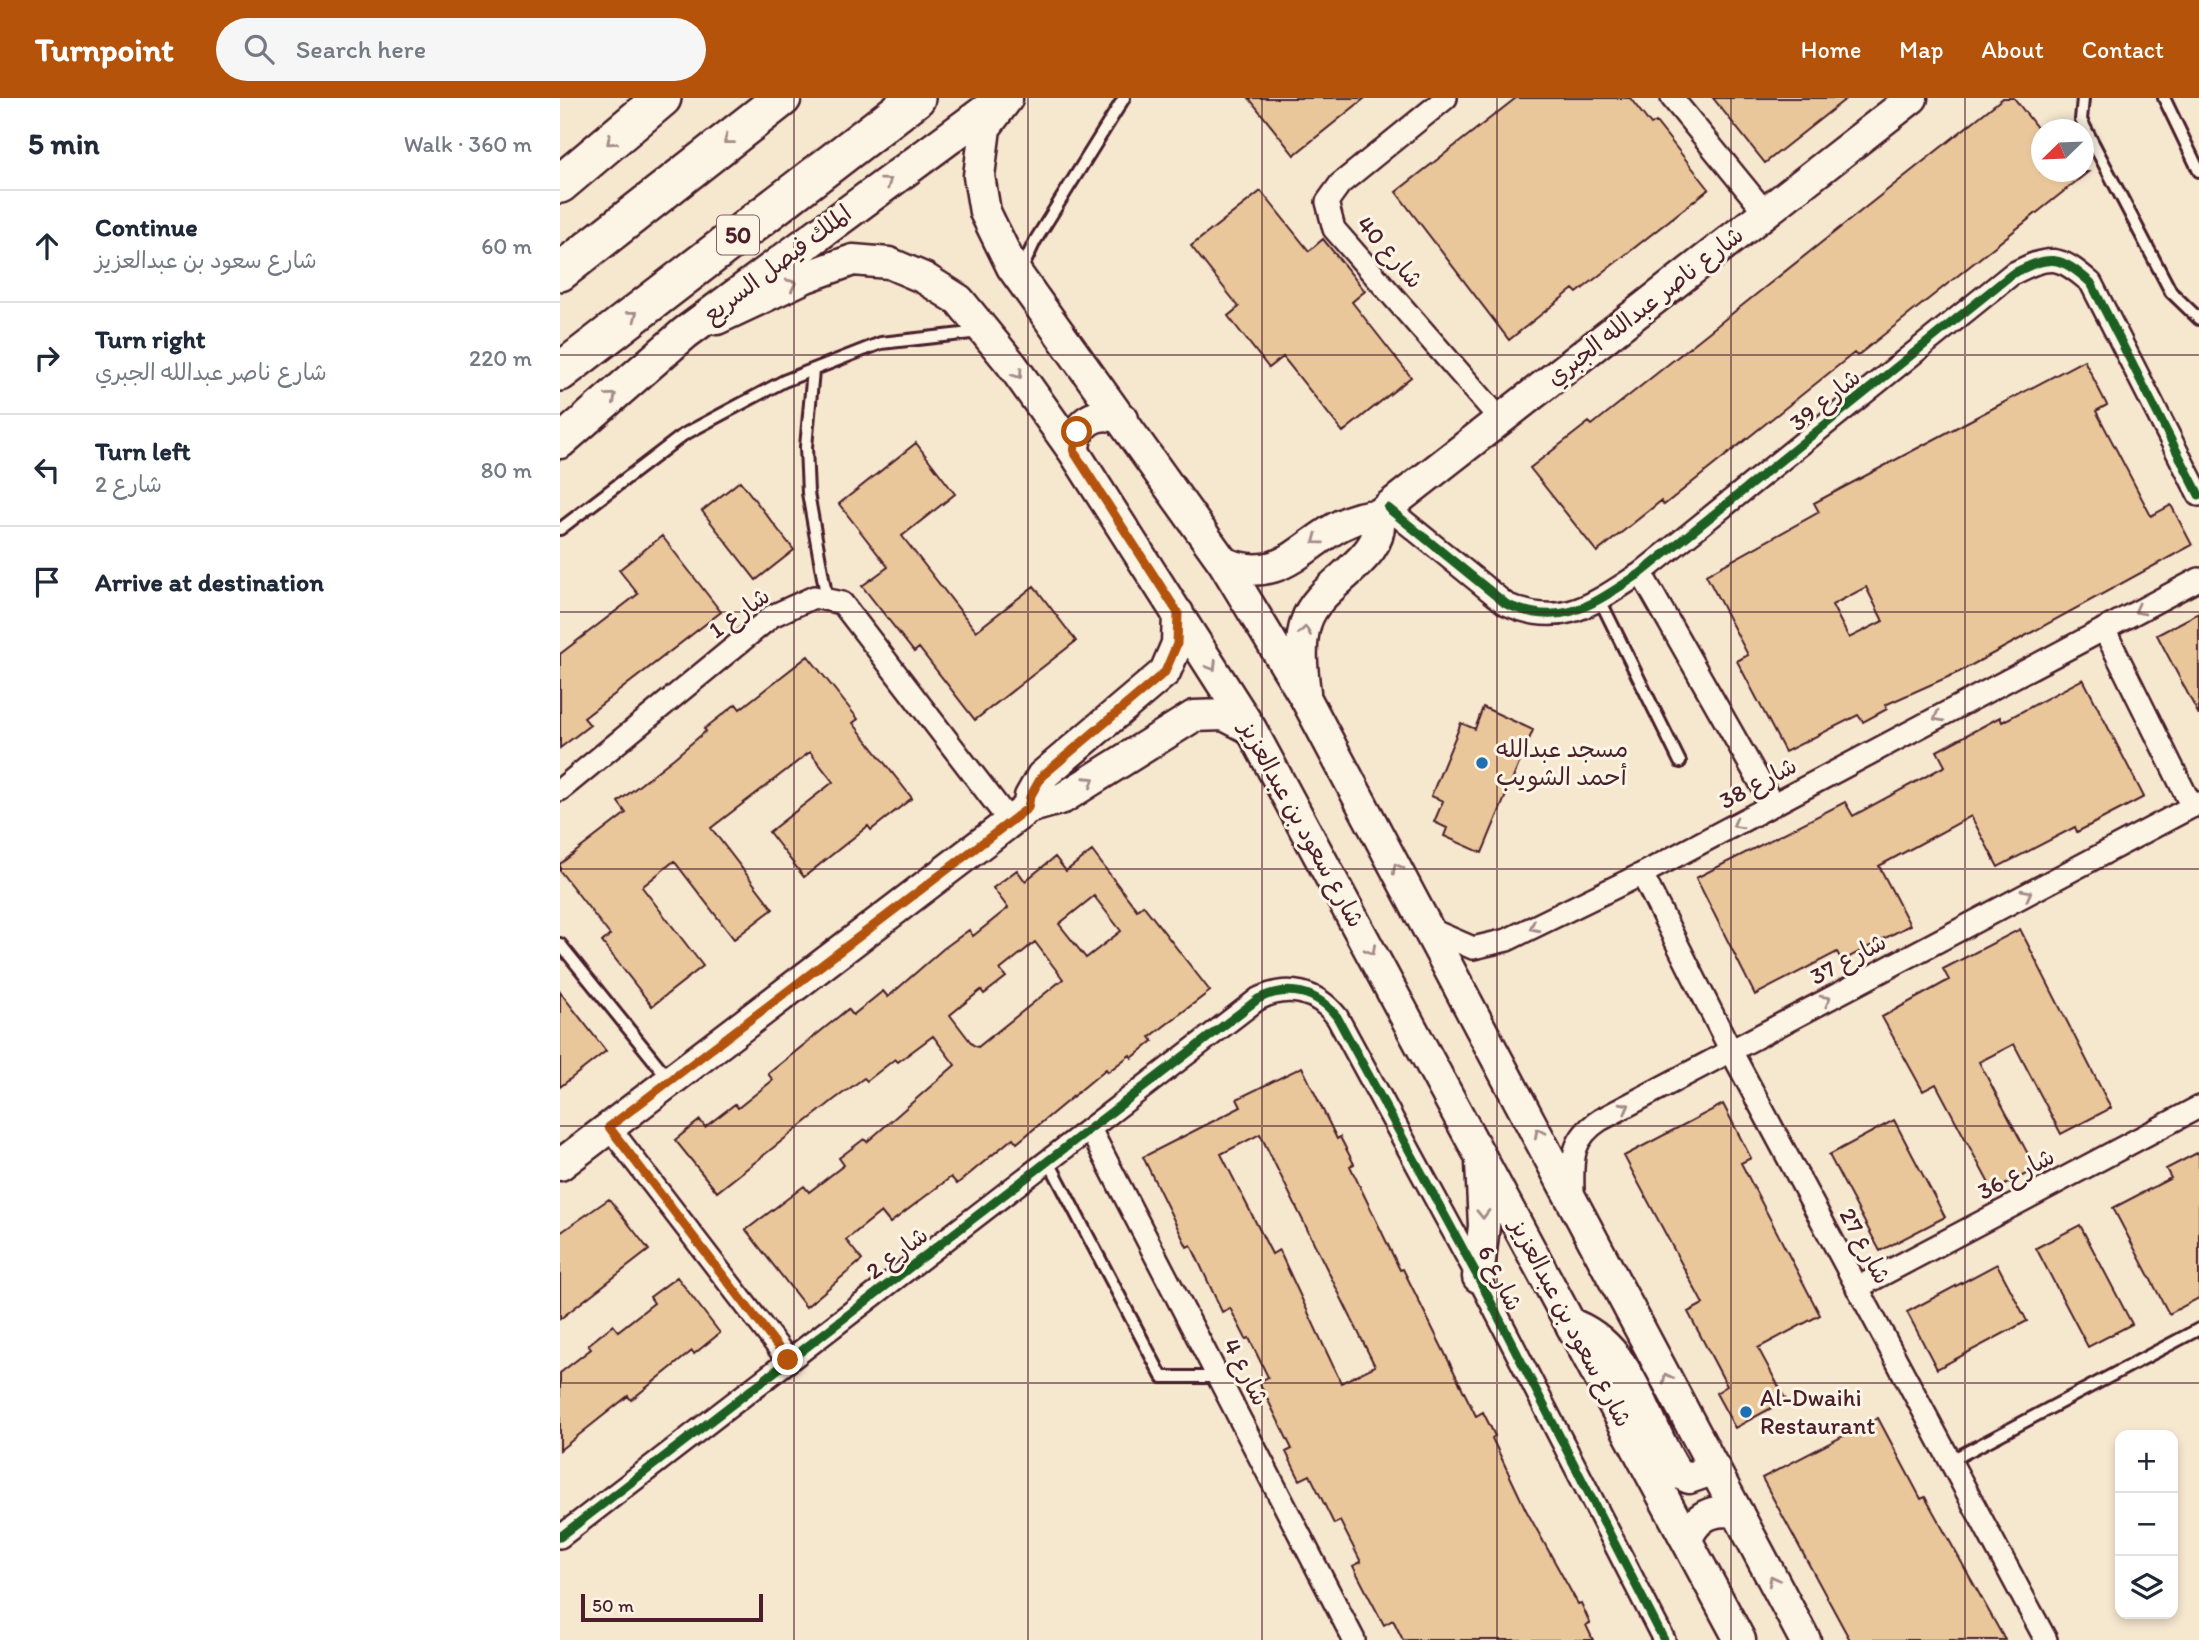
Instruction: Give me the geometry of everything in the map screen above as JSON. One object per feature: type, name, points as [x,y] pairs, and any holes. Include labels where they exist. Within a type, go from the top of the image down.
[{"type":"highway","points":[[560,184],[662,98]]},
{"type":"highway","points":[[560,272],[782,98]]},
{"type":"highway","name":"الملك فيصل السريع","points":[[560,372],[916,98]]},
{"type":"main road","points":[[1005,98],[985,128],[979,176],[985,212],[1018,276],[1223,562],[1307,699],[1573,1197],[1805,1640]]},
{"type":"main road","name":"الملك فيصل السريع","points":[[560,442],[685,333],[1005,98]]},
{"type":"main road","name":"شارع ناصر عبدالله الجبري","points":[[1223,562],[1249,571],[1275,568],[1338,524],[1383,512],[1912,98]]},
{"type":"main road","name":"شارع سعود بن عبدالعزيز","points":[[685,333],[806,277],[853,260],[889,263],[924,278],[959,300],[985,332],[1074,452],[1251,729],[1480,1151],[1740,1640]]},
{"type":"main road","points":[[1074,452],[1077,432],[1092,417],[1102,415],[1123,419]]},
{"type":"main road","points":[[1307,699],[1302,663],[1306,621],[1317,601],[1374,546],[1381,531],[1383,512]]},
{"type":"main road","points":[[1019,815],[1042,776],[1165,672],[1177,644],[1178,613]]},
{"type":"main road","points":[[560,1165],[1019,815],[1063,798],[1194,716],[1224,715],[1251,729]]},
{"type":"main road","points":[[1478,1276],[1484,1226],[1480,1151]]},
{"type":"main road","points":[[1573,1325],[1600,1340],[1620,1364],[1676,1472],[1682,1476],[1697,1477],[1715,1469]]},
{"type":"main road","points":[[1687,1540],[1691,1530],[1706,1515],[1716,1511],[1738,1513]]},
{"type":"street","name":"شارع 40","points":[[1446,98],[1340,184],[1326,202],[1334,229],[1501,420]]},
{"type":"street","points":[[1672,98],[1765,212]]},
{"type":"street","name":"شارع 39","points":[[1383,512],[1493,595],[1521,611],[1553,616],[1578,611],[1641,573],[2012,274],[2043,259],[2071,265],[2091,283],[2199,495]]},
{"type":"street","points":[[1641,573],[1773,805]]},
{"type":"street","name":"شارع 38","points":[[1429,929],[1473,948],[1489,946],[1642,874],[2199,579]]},
{"type":"street","name":"شارع 1","points":[[560,790],[772,616],[814,597],[827,600]]},
{"type":"street","points":[[827,600],[842,603],[1019,815]]},
{"type":"street","points":[[2104,629],[2195,805]]},
{"type":"street","name":"شارع 37","points":[[1573,1197],[1576,1142],[1584,1130],[2195,805]]},
{"type":"street","name":"شارع 27","points":[[1642,874],[1731,1051],[2046,1640]]},
{"type":"street","name":"شارع 6","points":[[1258,999],[1279,991],[1301,992],[1330,1008],[1478,1276],[1664,1640]]},
{"type":"street","name":"شارع 2","points":[[560,1537],[1258,999]]},
{"type":"street","name":"شارع 36","points":[[1857,1288],[2199,1107]]},
{"type":"street","points":[[609,1127],[788,1360]]},
{"type":"street","name":"شارع 4","points":[[1090,1129],[1219,1377],[1348,1638]]},
{"type":"lane","points":[[1018,276],[1041,231],[1124,98]]},
{"type":"lane","points":[[2083,98],[2081,120],[2171,292],[2199,319]]},
{"type":"lane","points":[[2164,98],[2199,171]]},
{"type":"lane","points":[[560,529],[683,435],[785,381],[881,343],[985,332]]},
{"type":"lane","points":[[813,370],[806,447],[808,493],[827,600]]},
{"type":"lane","points":[[1600,600],[1680,762]]},
{"type":"lane","points":[[560,944],[670,1081]]},
{"type":"lane","points":[[1049,1161],[1162,1377],[1219,1377]]},
{"type":"lane","points":[[1950,1461],[2199,1329]]},
{"type":"building","points":[[1249,98],[1365,98],[1294,155]]},
{"type":"building","points":[[1516,98],[1630,98],[1651,125],[1656,122],[1709,189],[1577,293],[1573,289],[1509,340],[1396,192]]},
{"type":"building","points":[[1713,98],[1847,98],[1765,163]]},
{"type":"building","points":[[2003,98],[2014,98],[2031,120],[2031,182],[2075,182],[1857,356],[1854,353],[1664,505],[1661,501],[1597,552],[1530,468],[1589,422],[1592,425]]},
{"type":"building","points":[[1261,191],[1309,251],[1323,239],[1365,291],[1352,302],[1411,377],[1343,432],[1283,357],[1269,368],[1228,316],[1239,307],[1191,246]]},
{"type":"building","points":[[2084,360],[2107,405],[2096,411],[2151,516],[2171,505],[2192,545],[1959,672],[1885,705],[1887,709],[1863,722],[1858,715],[1785,752],[1737,661],[1748,655],[1706,575],[1819,512],[1814,503]],"holes":[[[1866,587],[1883,621],[1849,638],[1832,605]]]},
{"type":"building","points":[[916,443],[955,494],[902,536],[976,631],[1034,586],[1076,641],[975,720],[919,648],[914,652],[862,586],[888,567],[839,504]]},
{"type":"building","points":[[740,481],[794,550],[756,580],[702,511]]},
{"type":"building","points":[[662,536],[721,612],[584,718],[590,725],[560,748],[560,654],[638,594],[619,570]]},
{"type":"building","points":[[2199,613],[2199,715],[2157,635]]},
{"type":"building","points":[[808,656],[858,719],[853,723],[912,798],[871,830],[868,826],[804,877],[769,832],[833,782],[810,752],[711,828],[773,909],[734,939],[674,861],[642,887],[703,966],[652,1006],[602,942],[610,935],[560,871],[560,864],[626,813],[618,802],[706,731],[704,729],[736,704],[740,709]]},
{"type":"building","points":[[2083,679],[2144,797],[2077,832],[2075,827],[1998,867],[1971,816],[1879,866],[1910,925],[1842,961],[1837,952],[1755,995],[1696,878],[1845,802],[1853,816],[1945,766],[1937,751],[2000,717],[2002,722]]},
{"type":"building","name":"مسجد عبدالله أحمد الشويب","points":[[1483,707],[1533,730],[1482,853],[1444,836],[1447,828],[1434,822],[1443,801],[1431,796],[1461,723],[1475,729]]},
{"type":"building","points":[[1092,851],[1137,910],[1143,905],[1210,991],[1150,1037],[1153,1041],[1132,1058],[1130,1055],[1108,1072],[1106,1069],[1017,1143],[1013,1138],[957,1184],[951,1177],[890,1223],[881,1212],[846,1240],[862,1260],[806,1307],[746,1230],[804,1186],[809,1192],[844,1165],[839,1158],[864,1139],[867,1142],[955,1065],[933,1036],[898,1062],[895,1059],[867,1081],[864,1078],[717,1192],[675,1140],[700,1120],[705,1127],[735,1104],[738,1108],[773,1080],[768,1074],[848,1009],[853,1015],[883,991],[888,997],[969,930],[973,936],[1008,908],[993,888],[1017,870],[1025,881],[1055,857],[1066,871]],"holes":[[[1094,896],[1121,931],[1086,958],[1059,924]],[[1035,942],[1063,979],[978,1047],[973,1045],[950,1015],[981,990],[984,994],[1006,977],[1000,970]]]},
{"type":"building","points":[[2020,929],[2111,1108],[2061,1134],[2014,1044],[1979,1062],[2036,1169],[1993,1191],[1936,1084],[1923,1091],[1882,1017],[1949,980],[1943,969]]},
{"type":"building","points":[[560,992],[606,1051],[560,1087]]},
{"type":"building","points":[[1302,1067],[1337,1139],[1340,1137],[1354,1164],[1350,1166],[1400,1270],[1403,1269],[1476,1416],[1483,1412],[1495,1436],[1492,1438],[1526,1510],[1578,1604],[1581,1603],[1590,1623],[1586,1625],[1593,1640],[1403,1640],[1393,1620],[1384,1625],[1353,1566],[1361,1562],[1340,1521],[1334,1524],[1310,1475],[1300,1480],[1286,1452],[1292,1449],[1259,1382],[1268,1377],[1249,1338],[1246,1339],[1230,1308],[1222,1312],[1191,1245],[1187,1247],[1143,1157],[1241,1107],[1237,1099]],"holes":[[[1260,1134],[1375,1366],[1341,1383],[1279,1250],[1272,1254],[1221,1154]]]},
{"type":"building","points":[[1723,1104],[1751,1158],[1741,1163],[1820,1315],[1758,1348],[1786,1400],[1735,1428],[1716,1393],[1727,1386],[1688,1312],[1703,1304],[1624,1156]]},
{"type":"building","points":[[1894,1120],[1945,1217],[1880,1251],[1829,1155]]},
{"type":"building","points":[[2199,1152],[2199,1298],[2169,1314],[2113,1208],[2171,1178],[2166,1169]]},
{"type":"building","points":[[609,1199],[649,1250],[560,1319],[560,1233]]},
{"type":"building","points":[[2080,1225],[2132,1324],[2088,1347],[2036,1248]]},
{"type":"building","points":[[1997,1264],[2027,1321],[1937,1369],[1907,1312]]},
{"type":"building","points":[[677,1277],[720,1333],[694,1354],[692,1351],[631,1400],[628,1396],[560,1450],[560,1373],[591,1349],[588,1345],[613,1325],[618,1331],[654,1303],[650,1297]]},
{"type":"building","points":[[1878,1418],[1921,1499],[1925,1497],[2005,1640],[1850,1640],[1762,1478]]},
{"type":"cycle path","points":[[1388,508],[1506,604],[1545,614],[1577,610],[1641,573],[2012,274],[2036,263],[2053,260],[2062,262],[2091,283],[2199,495]]},
{"type":"cycle path","points":[[560,1537],[1258,999],[1269,994],[1291,991],[1320,1001],[1337,1017],[1478,1277],[1664,1640]]},
{"type":"place","name":"مسجد عبدالله أحمد الشويب","points":[[1482,763]]},
{"type":"place","name":"Al-Dwaihi Restaurant","points":[[1746,1412]]},
{"type":"route","points":[[788,1360],[609,1127],[1028,808],[1030,797],[1042,776],[1165,672],[1173,659],[1177,644],[1180,628],[1178,613],[1074,452],[1077,432]]}]
